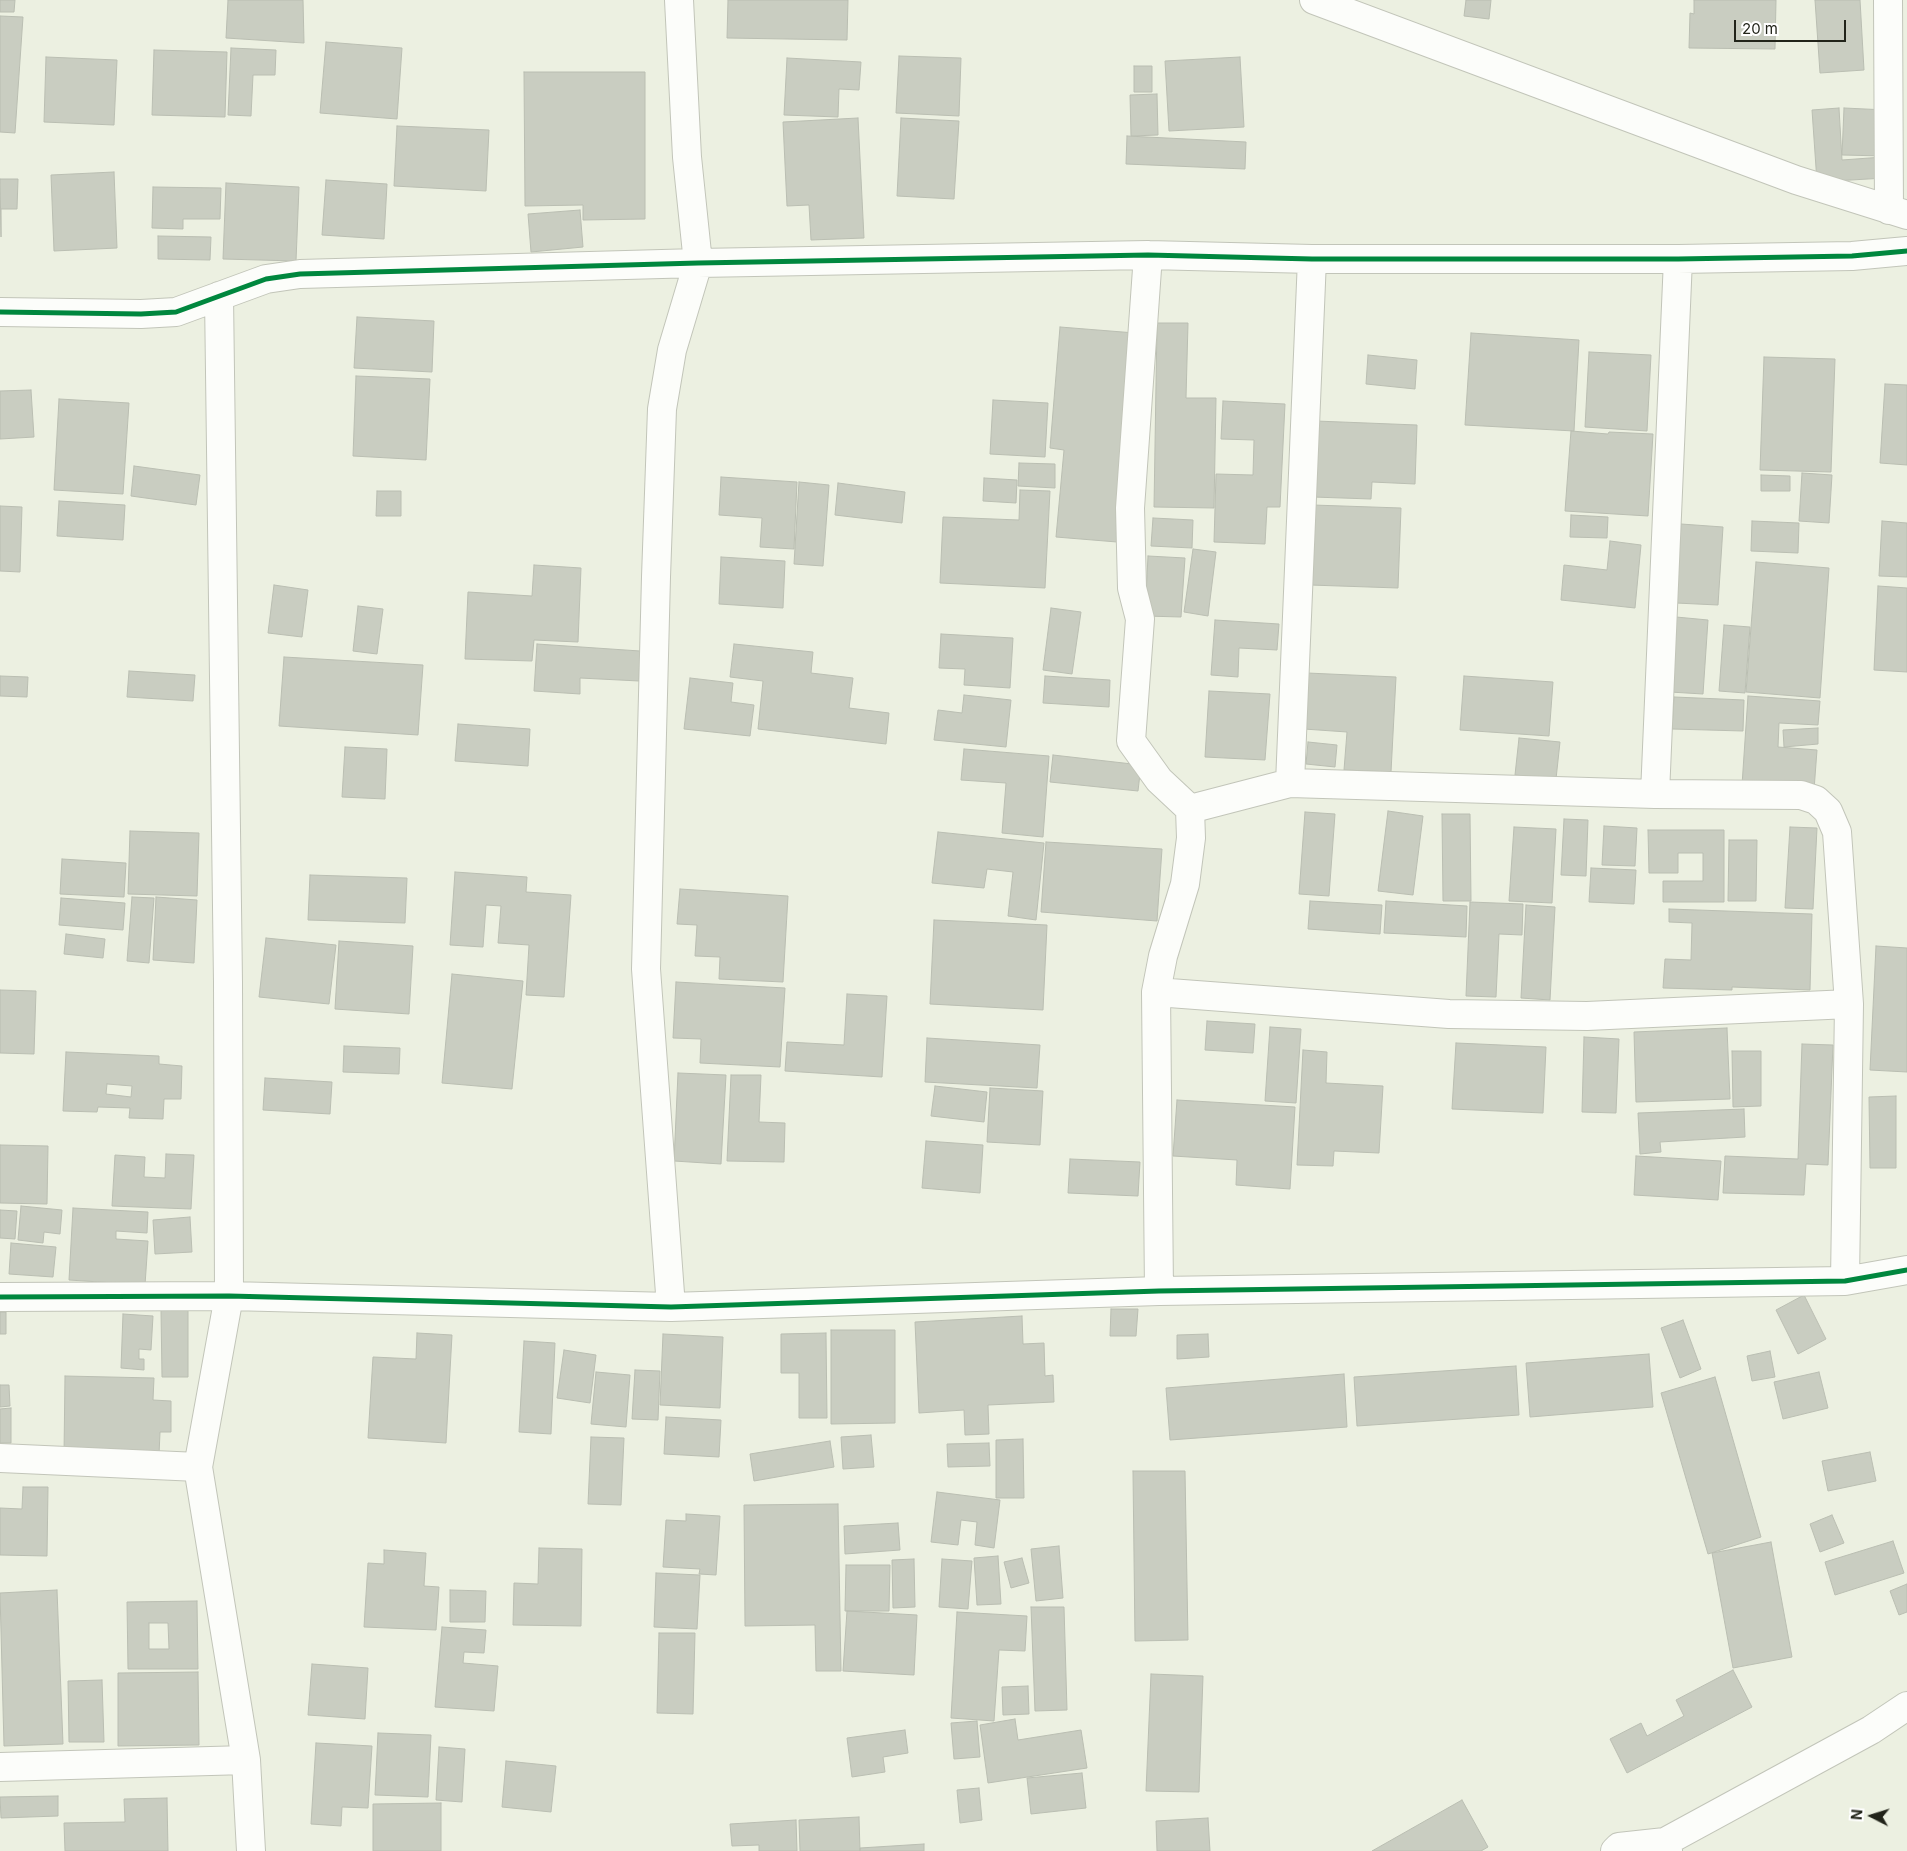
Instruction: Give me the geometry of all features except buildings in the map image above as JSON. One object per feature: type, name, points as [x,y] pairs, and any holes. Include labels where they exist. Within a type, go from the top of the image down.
[{"type":"street","points":[[671,1307],[646,969],[662,409],[672,350],[698,263],[687,157],[679,0]]},
{"type":"street","points":[[1314,0],[1796,180],[1898,213],[1888,0]]},
{"type":"street","points":[[0,312],[141,314],[176,312],[266,279],[300,274],[698,263],[1148,255],[1312,258],[1678,259],[1852,256],[1907,251]]},
{"type":"street","points":[[1148,255],[1130,508],[1132,588],[1140,619],[1131,741],[1159,780],[1190,809],[1191,838],[1186,884],[1164,956],[1156,992],[1159,1291]]},
{"type":"street","points":[[1290,783],[1312,258]]},
{"type":"street","points":[[1655,794],[1678,259]]},
{"type":"street","points":[[219,296],[228,992],[229,1296],[198,1467],[246,1760],[251,1851]]},
{"type":"street","points":[[1190,809],[1290,783],[1655,794],[1801,795],[1816,800],[1828,811],[1838,832],[1849,1004],[1845,1281]]},
{"type":"street","points":[[1156,992],[1449,1014],[1587,1016],[1849,1004]]},
{"type":"street","points":[[0,1297],[229,1296],[671,1307],[1159,1291],[1845,1281],[1907,1270]]},
{"type":"street","points":[[0,1458],[198,1467]]},
{"type":"street","points":[[1615,1851],[1619,1847],[1667,1846],[1871,1730],[1907,1706]]},
{"type":"street","points":[[0,1767],[246,1760]]},
{"type":"cycle path","points":[[0,312],[141,314],[176,312],[266,279],[300,274],[698,263],[1148,255],[1312,259],[1678,259],[1852,256],[1907,251]]},
{"type":"cycle path","points":[[0,1297],[229,1296],[671,1307],[1159,1291],[1845,1281],[1907,1270]]}]
